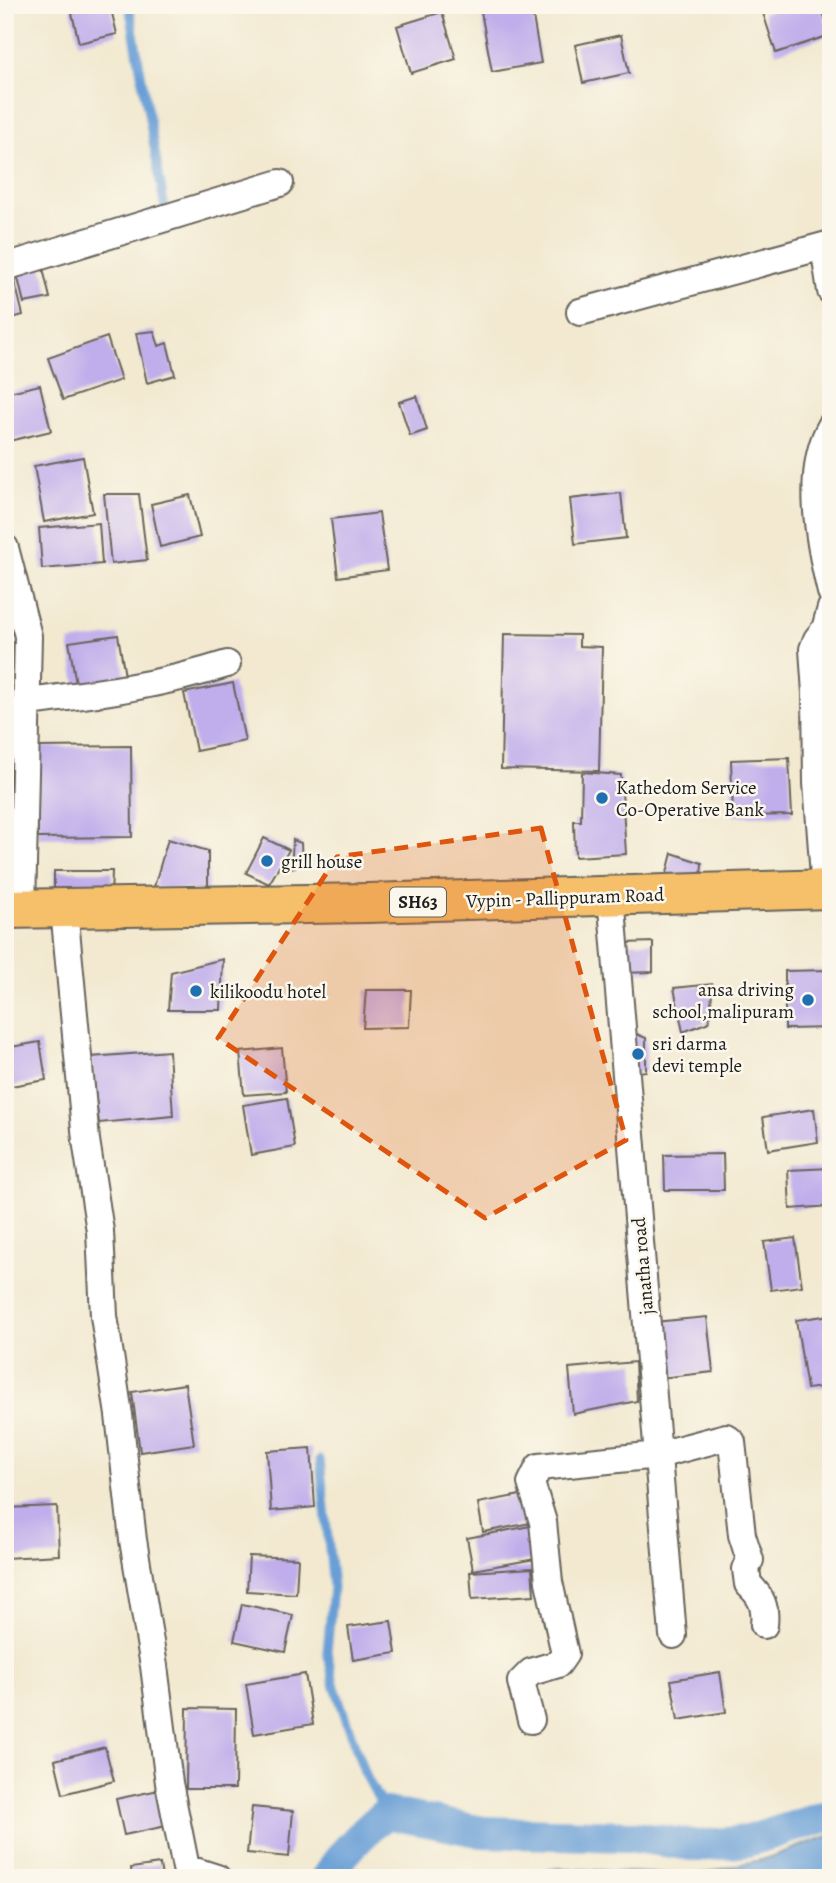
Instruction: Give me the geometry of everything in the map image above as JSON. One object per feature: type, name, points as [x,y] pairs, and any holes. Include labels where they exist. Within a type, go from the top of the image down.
[{"type":"main road","name":"Vypin - Pallippuram Road","points":[[14,910],[828,889]]},
{"type":"street","points":[[5,267],[280,183]]},
{"type":"street","points":[[580,312],[828,245],[831,291]]},
{"type":"street","points":[[831,426],[817,469],[816,494],[824,561],[831,592]]},
{"type":"street","points":[[5,548],[28,636],[27,702],[14,910]]},
{"type":"street","points":[[828,889],[817,783],[813,649],[825,629],[831,608]]},
{"type":"street","points":[[27,702],[103,693],[198,673],[227,664]]},
{"type":"street","name":"janatha road","points":[[611,896],[673,1635]]},
{"type":"street","points":[[64,909],[86,1140],[100,1231],[104,1316],[119,1415],[133,1540],[154,1666],[169,1783],[187,1868],[217,1878]]},
{"type":"street","points":[[531,1720],[521,1682],[531,1672],[558,1664],[565,1654],[549,1582],[543,1522],[531,1483],[540,1467],[658,1455],[726,1437],[732,1442],[742,1535],[750,1560],[746,1569],[748,1584],[757,1592],[764,1605],[764,1625]]},
{"type":"highlighted area","points":[[541,828],[626,1140],[485,1218],[218,1038],[337,857]]},
{"type":"water","points":[[831,1835],[831,1878],[502,1878],[559,1868],[692,1876],[764,1859]]},
{"type":"building","points":[[70,5],[110,5],[117,34],[79,43]]},
{"type":"building","points":[[531,5],[541,63],[492,72],[480,6]]},
{"type":"building","points":[[787,5],[821,5],[830,35],[776,53],[763,13]]},
{"type":"building","points":[[442,12],[456,59],[411,73],[397,26]]},
{"type":"building","points":[[621,35],[629,73],[583,83],[575,45]]},
{"type":"building","points":[[41,260],[50,298],[24,303],[15,266]]},
{"type":"building","points":[[14,278],[23,315],[5,320],[5,280]]},
{"type":"building","points":[[154,331],[159,346],[167,343],[175,375],[147,383],[136,333]]},
{"type":"building","points":[[107,337],[121,380],[63,400],[48,358]]},
{"type":"building","points":[[40,385],[51,431],[9,441],[5,424],[5,393]]},
{"type":"building","points":[[417,396],[427,430],[410,436],[399,402]]},
{"type":"building","points":[[83,457],[93,513],[44,522],[34,466]]},
{"type":"building","points":[[621,493],[626,538],[575,544],[570,499]]},
{"type":"building","points":[[104,494],[139,494],[147,560],[111,564]]},
{"type":"building","points":[[190,495],[200,537],[160,547],[151,504]]},
{"type":"building","points":[[379,513],[387,570],[338,577],[331,519]]},
{"type":"building","points":[[99,523],[102,564],[42,569],[39,528]]},
{"type":"building","points":[[504,634],[579,635],[579,646],[602,647],[599,771],[501,769]]},
{"type":"building","points":[[118,635],[126,682],[77,690],[69,642]]},
{"type":"building","points":[[233,683],[245,741],[196,751],[184,693]]},
{"type":"building","points":[[131,746],[132,837],[38,838],[37,747]]},
{"type":"building","points":[[789,758],[792,815],[733,816],[731,760]]},
{"type":"building","points":[[5,760],[12,801],[5,802]]},
{"type":"building","name":"Kathedom Service Co-Operative Bank","points":[[582,772],[621,775],[626,854],[575,857],[574,821],[581,821]]},
{"type":"building","name":"grill house","points":[[264,838],[289,850],[269,884],[246,873]]},
{"type":"building","points":[[168,839],[208,851],[208,891],[154,887]]},
{"type":"building","points":[[293,840],[301,843],[302,865],[291,868]]},
{"type":"building","points":[[672,853],[702,863],[701,880],[666,877]]},
{"type":"building","points":[[54,871],[112,871],[111,899],[54,899]]},
{"type":"building","points":[[653,942],[653,972],[623,973],[623,943]]},
{"type":"building","name":"kilikoodu hotel","points":[[223,959],[221,1010],[168,1010],[171,972]]},
{"type":"building","name":"ansa driving school,malipuram","points":[[831,970],[831,1028],[785,1029],[785,971]]},
{"type":"building","points":[[713,984],[709,1022],[683,1032],[674,988]]},
{"type":"building","points":[[366,990],[411,990],[409,1027],[363,1028]]},
{"type":"building","name":"sri darma devi temple","points":[[627,1030],[646,1038],[646,1071],[633,1073]]},
{"type":"building","points":[[40,1042],[46,1080],[5,1087],[5,1048]]},
{"type":"building","points":[[282,1048],[286,1092],[244,1095],[240,1052]]},
{"type":"building","points":[[169,1051],[173,1116],[99,1123],[91,1057]]},
{"type":"building","points":[[287,1098],[295,1147],[251,1155],[243,1105]]},
{"type":"building","points":[[814,1109],[818,1142],[768,1150],[763,1117]]},
{"type":"building","points":[[723,1154],[724,1190],[665,1190],[664,1155]]},
{"type":"building","points":[[831,1168],[831,1206],[790,1209],[788,1170]]},
{"type":"building","points":[[795,1238],[802,1286],[771,1290],[764,1242]]},
{"type":"building","points":[[831,1315],[831,1386],[807,1389],[796,1320]]},
{"type":"building","points":[[707,1317],[713,1372],[660,1378],[654,1322]]},
{"type":"building","points":[[635,1362],[637,1401],[573,1414],[569,1368]]},
{"type":"building","points":[[185,1384],[194,1444],[140,1452],[132,1392]]},
{"type":"building","points":[[311,1448],[315,1507],[271,1511],[267,1451]]},
{"type":"building","points":[[526,1494],[531,1523],[483,1532],[478,1503]]},
{"type":"building","points":[[57,1506],[59,1555],[5,1558],[5,1508]]},
{"type":"building","points":[[536,1525],[541,1558],[473,1570],[467,1538]]},
{"type":"building","points":[[249,1556],[298,1558],[296,1594],[247,1591]]},
{"type":"building","points":[[532,1568],[534,1595],[472,1599],[470,1572]]},
{"type":"building","points":[[242,1604],[293,1615],[285,1652],[234,1641]]},
{"type":"building","points":[[391,1621],[396,1653],[353,1660],[348,1627]]},
{"type":"building","points":[[720,1672],[726,1712],[678,1720],[671,1680]]},
{"type":"building","points":[[305,1674],[313,1724],[254,1734],[246,1684]]},
{"type":"building","points":[[187,1708],[236,1709],[235,1789],[186,1789]]},
{"type":"building","points":[[105,1747],[114,1781],[63,1794],[55,1760]]},
{"type":"building","points":[[159,1790],[166,1826],[124,1835],[116,1799]]},
{"type":"building","points":[[252,1807],[293,1811],[289,1857],[247,1853]]},
{"type":"building","points":[[160,1864],[162,1878],[132,1878],[131,1868]]},
{"type":"waterway","points":[[129,5],[165,209]]},
{"type":"waterway","points":[[320,1460],[333,1587],[327,1652],[335,1687],[364,1772],[386,1813]]},
{"type":"waterway","points":[[327,1878],[346,1851],[386,1813],[483,1832],[628,1836],[698,1846],[748,1841],[831,1815]]},
{"type":"place","name":"Kathedom Service Co-Operative Bank","points":[[602,798]]},
{"type":"place","name":"grill house","points":[[267,861]]},
{"type":"place","name":"kilikoodu hotel","points":[[196,991]]},
{"type":"place","name":"ansa driving school,malipuram","points":[[808,1000]]},
{"type":"place","name":"sri darma devi temple","points":[[638,1054]]}]
